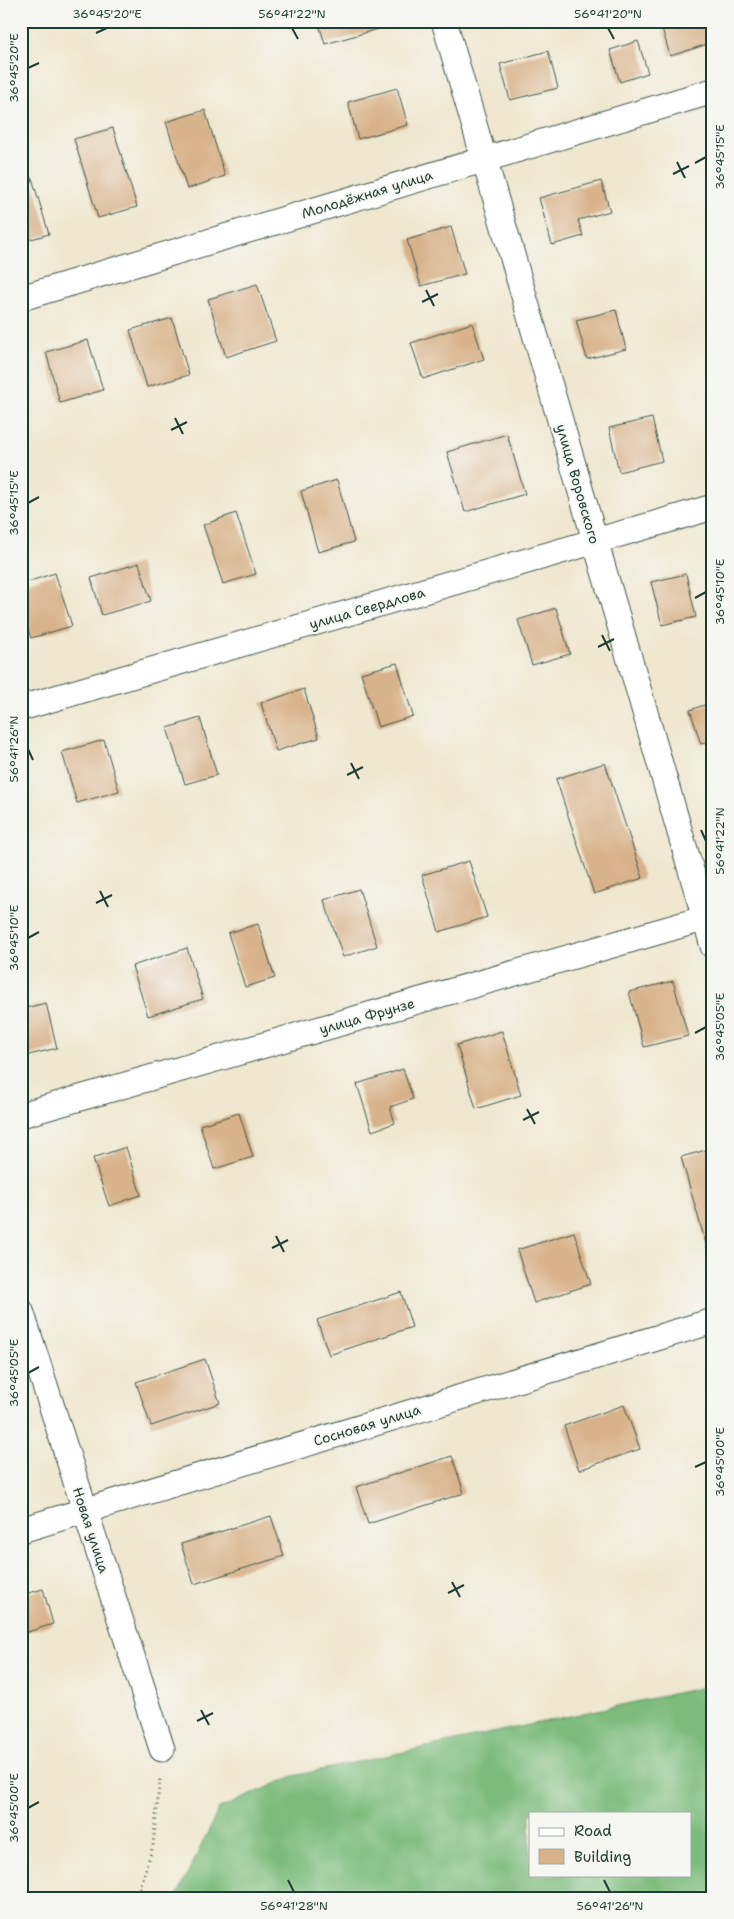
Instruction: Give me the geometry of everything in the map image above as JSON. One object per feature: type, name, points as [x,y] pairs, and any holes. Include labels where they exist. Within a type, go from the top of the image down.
[{"type":"street","name":"улица Воровского","points":[[444,21],[595,542],[709,917],[713,946]]},
{"type":"street","name":"Молодёжная улица","points":[[21,298],[713,91]]},
{"type":"street","name":"улица Свердлова","points":[[21,708],[713,507]]},
{"type":"street","name":"улица Фрунзе","points":[[21,1115],[709,917]]},
{"type":"street","name":"Новая улица","points":[[21,1310],[162,1749]]},
{"type":"street","name":"Сосновая улица","points":[[21,1530],[713,1321]]},
{"type":"path","points":[[137,1898],[153,1846],[162,1749]]},
{"type":"green space","points":[[713,1685],[713,1898],[176,1898],[219,1809],[293,1776]]},
{"type":"building","points":[[318,21],[380,21],[382,28],[325,44]]},
{"type":"building","points":[[660,21],[705,21],[711,43],[670,56]]},
{"type":"building","points":[[638,41],[648,73],[620,82],[610,50]]},
{"type":"building","points":[[548,51],[558,88],[510,100],[500,64]]},
{"type":"building","points":[[397,88],[408,125],[358,139],[348,102]]},
{"type":"building","points":[[205,110],[225,176],[187,189],[166,122]]},
{"type":"building","points":[[113,128],[137,207],[98,218],[74,139]]},
{"type":"building","points":[[32,178],[49,234],[21,242],[21,182]]},
{"type":"building","points":[[601,181],[610,211],[578,220],[583,236],[552,245],[539,198]]},
{"type":"building","points":[[451,227],[465,274],[421,286],[407,240]]},
{"type":"building","points":[[257,284],[276,341],[226,357],[208,299]]},
{"type":"building","points":[[616,310],[626,349],[587,359],[576,320]]},
{"type":"building","points":[[172,318],[189,375],[147,387],[130,330]]},
{"type":"building","points":[[472,323],[484,359],[423,379],[411,343]]},
{"type":"building","points":[[88,340],[103,390],[60,403],[46,352]]},
{"type":"building","points":[[652,418],[662,461],[619,472],[609,428]]},
{"type":"building","points":[[507,434],[525,494],[465,512],[447,452]]},
{"type":"building","points":[[337,480],[354,542],[318,552],[301,491]]},
{"type":"building","points":[[236,513],[256,574],[223,584],[203,525]]},
{"type":"building","points":[[139,563],[151,601],[102,615],[91,578]]},
{"type":"building","points":[[55,573],[72,626],[31,638],[21,607],[21,584]]},
{"type":"building","points":[[686,574],[696,617],[662,625],[651,582]]},
{"type":"building","points":[[556,608],[570,654],[532,665],[518,620]]},
{"type":"building","points":[[397,663],[413,716],[378,727],[361,673]]},
{"type":"building","points":[[304,689],[319,738],[276,751],[261,703]]},
{"type":"building","points":[[713,702],[713,740],[701,744],[690,710]]},
{"type":"building","points":[[200,718],[217,775],[185,784],[167,728]]},
{"type":"building","points":[[104,740],[119,791],[77,803],[62,752]]},
{"type":"building","points":[[605,763],[643,878],[594,894],[556,779]]},
{"type":"building","points":[[469,861],[487,917],[439,932],[422,875]]},
{"type":"building","points":[[359,889],[377,946],[343,957],[324,900]]},
{"type":"building","points":[[258,924],[275,978],[245,987],[228,933]]},
{"type":"building","points":[[187,948],[203,999],[148,1016],[132,966]]},
{"type":"building","points":[[673,981],[688,1036],[644,1047],[629,992]]},
{"type":"building","points":[[46,1003],[57,1048],[21,1057],[21,1009]]},
{"type":"building","points":[[502,1031],[521,1095],[476,1109],[457,1045]]},
{"type":"building","points":[[403,1069],[413,1099],[390,1107],[395,1123],[372,1131],[357,1084]]},
{"type":"building","points":[[239,1113],[253,1157],[214,1169],[200,1125]]},
{"type":"building","points":[[126,1147],[141,1195],[109,1206],[93,1158]]},
{"type":"building","points":[[713,1148],[713,1249],[708,1251],[681,1157]]},
{"type":"building","points":[[574,1232],[591,1284],[534,1303],[517,1250]]},
{"type":"building","points":[[401,1292],[412,1327],[329,1355],[317,1320]]},
{"type":"building","points":[[205,1359],[220,1403],[151,1426],[136,1382]]},
{"type":"building","points":[[624,1405],[640,1449],[579,1470],[564,1426]]},
{"type":"building","points":[[452,1456],[464,1493],[368,1524],[356,1487]]},
{"type":"building","points":[[713,1505],[713,1531],[712,1531],[706,1507]]},
{"type":"building","points":[[271,1516],[284,1556],[194,1584],[181,1544]]},
{"type":"building","points":[[43,1589],[53,1624],[21,1634],[21,1595]]}]
